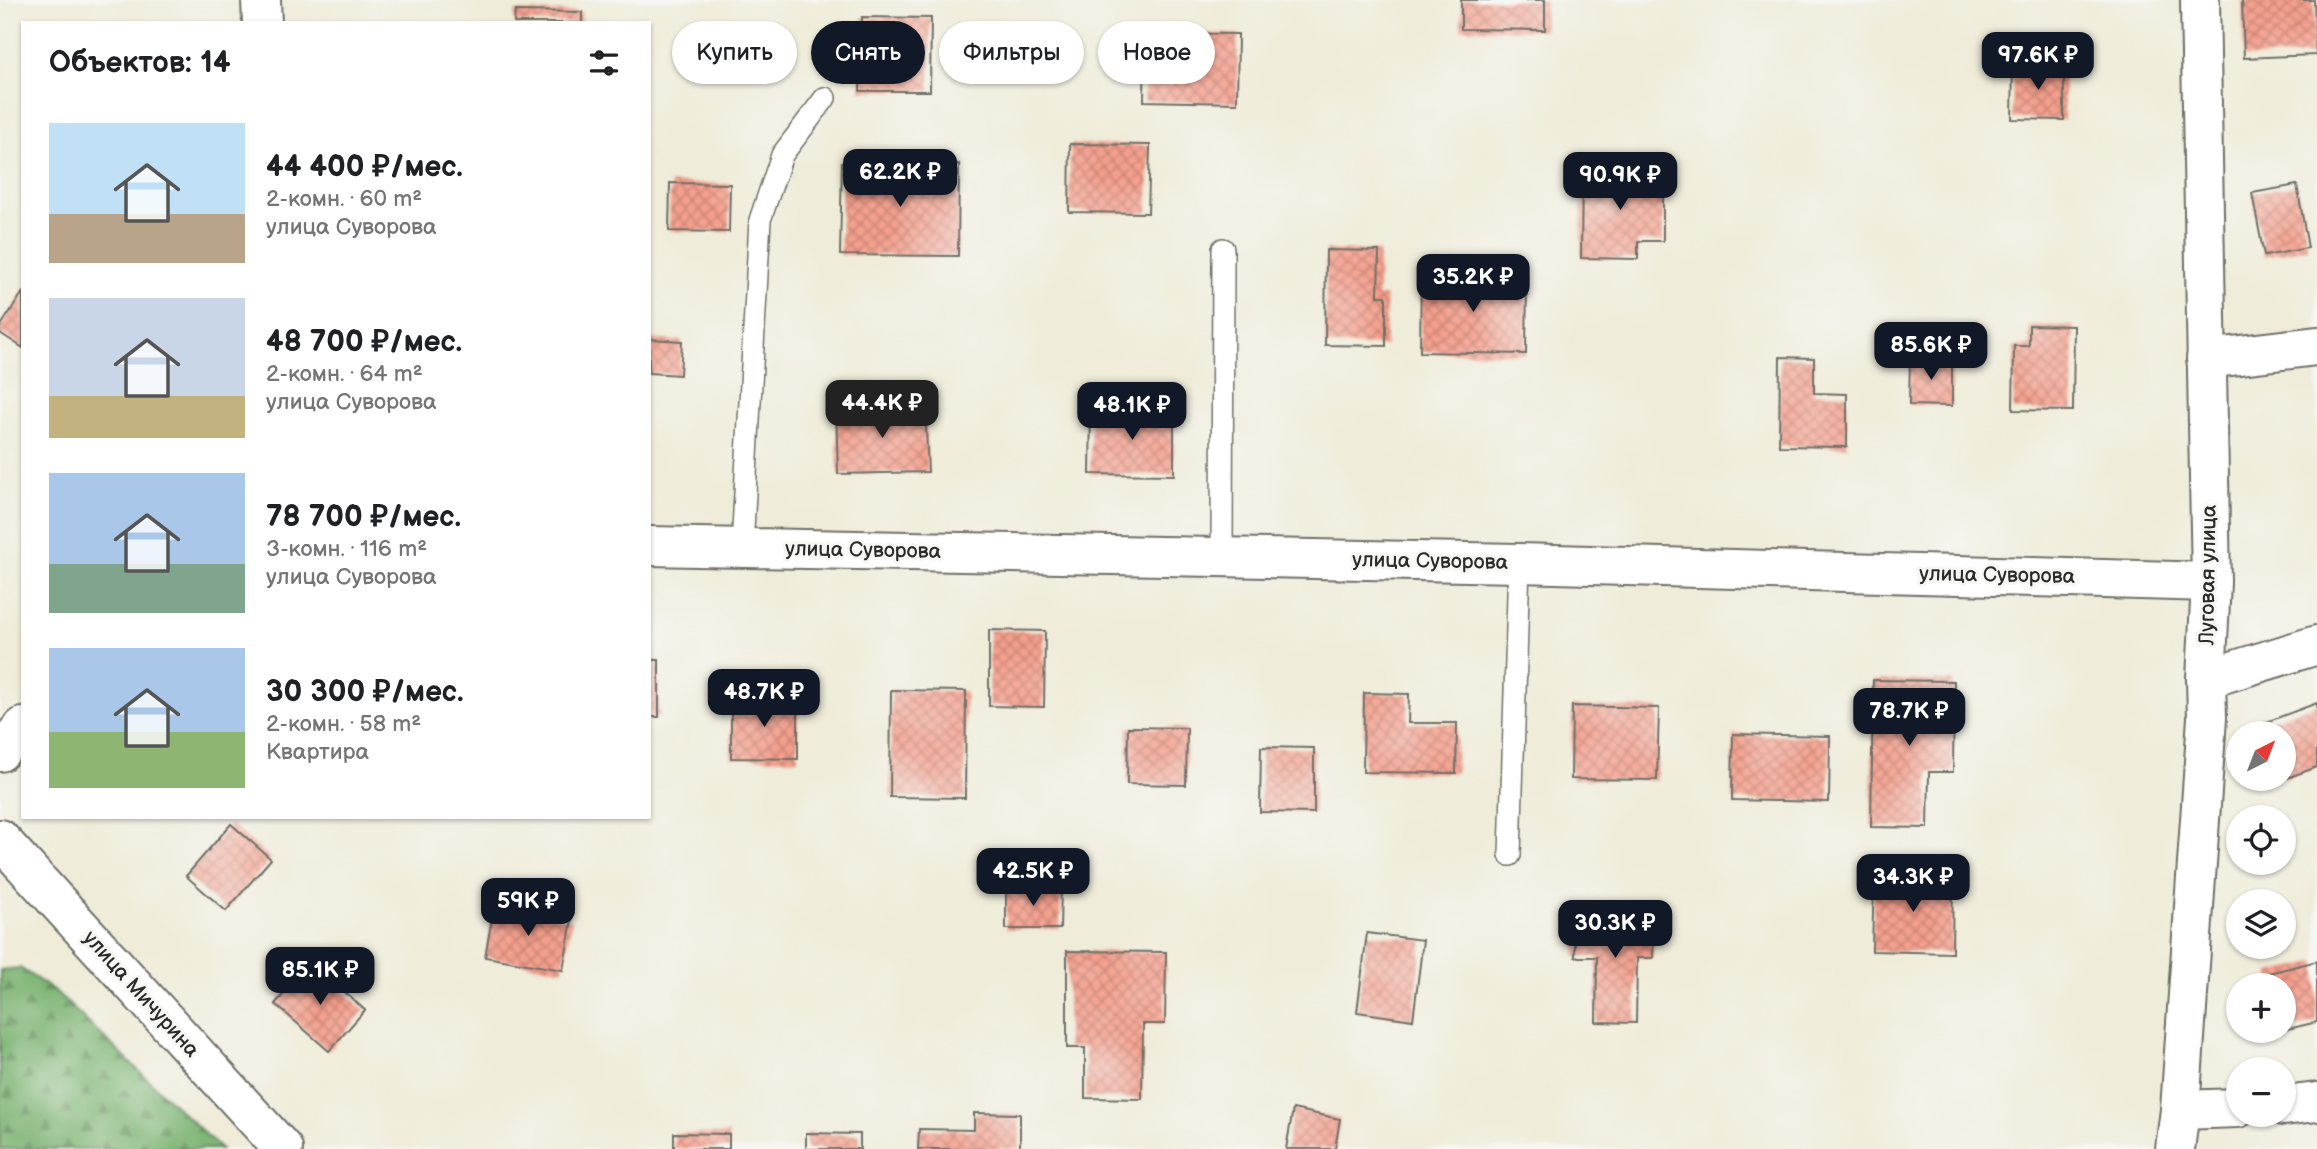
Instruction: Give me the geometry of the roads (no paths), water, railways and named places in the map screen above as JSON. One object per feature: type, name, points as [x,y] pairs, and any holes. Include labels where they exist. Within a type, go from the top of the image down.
[{"type":"street","points":[[261,0],[262,21]]},
{"type":"street","name":"Луговая улица","points":[[2175,1149],[2207,719],[2206,679],[2211,582],[2200,0]]},
{"type":"street","points":[[2206,359],[2317,346]]},
{"type":"street","name":"улица Суворова","points":[[651,546],[1519,563],[2211,582]]},
{"type":"street","points":[[2206,679],[2317,646]]},
{"type":"street","points":[[0,752],[21,729]]},
{"type":"street","name":"улица Мичурина","points":[[0,839],[283,1149]]},
{"type":"street","points":[[2296,1105],[2317,1102]]},
{"type":"street","points":[[2180,1110],[2226,1108]]},
{"type":"lane","points":[[742,548],[760,220],[782,155],[825,98]]},
{"type":"lane","points":[[1222,557],[1223,249]]},
{"type":"lane","points":[[1510,855],[1519,563]]}]
